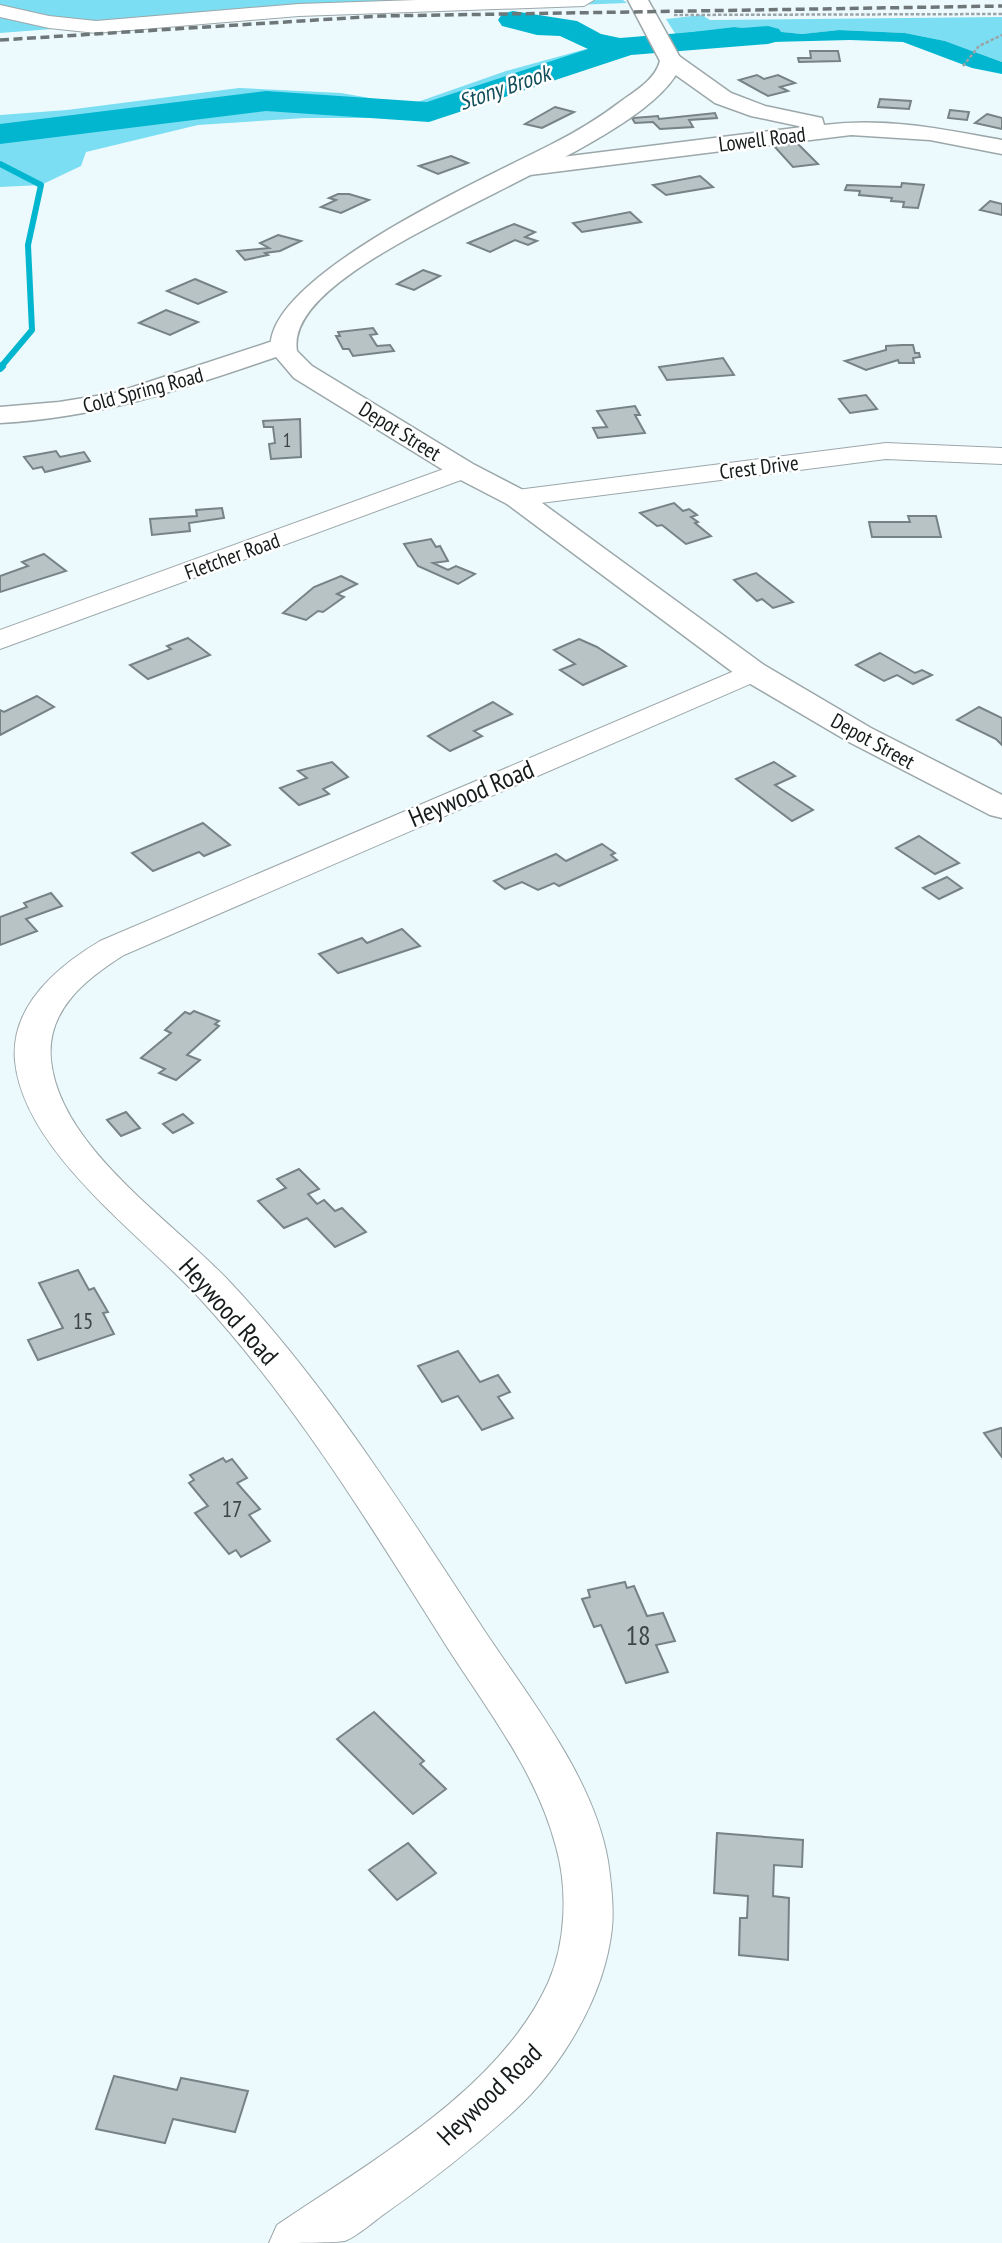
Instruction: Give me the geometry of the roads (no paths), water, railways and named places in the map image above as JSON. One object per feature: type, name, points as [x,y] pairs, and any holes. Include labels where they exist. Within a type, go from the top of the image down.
[{"type":"main road","points":[[655,32],[710,90],[739,105],[782,117],[851,128]]},
{"type":"main road","points":[[282,346],[285,325],[304,299],[327,280],[443,209],[617,116],[667,74],[655,32]]},
{"type":"main road","name":"Lowell Road","points":[[522,169],[851,128],[930,133],[1002,147]]},
{"type":"main road","name":"Cold Spring Road","points":[[0,415],[55,411],[117,400],[205,375],[282,346]]},
{"type":"main road","name":"Depot Street","points":[[282,346],[303,372],[463,470],[517,498],[753,671],[860,735],[1002,808]]},
{"type":"street","points":[[0,11],[49,22],[96,27],[299,10],[584,0]]},
{"type":"street","name":"Crest Drive","points":[[517,498],[886,451],[965,452],[1002,456]]},
{"type":"street","name":"Fletcher Road","points":[[0,640],[463,470]]},
{"type":"street","name":"Heywood Road","points":[[296,2243],[420,2158],[479,2110],[546,2039],[566,2003],[588,1929],[584,1862],[563,1798],[541,1753],[373,1496],[327,1431],[214,1290],[88,1166],[57,1124],[45,1105],[33,1063],[34,1029],[53,994],[89,962],[112,948],[753,671]]},
{"type":"waterway","points":[[513,20],[537,26],[566,27],[590,40],[620,48]]},
{"type":"waterway","name":"Stony Brook","points":[[620,48],[768,35]]},
{"type":"waterway","name":"Stony Brook","points":[[0,134],[266,101],[429,112],[620,48]]},
{"type":"waterway","points":[[0,164],[41,185],[28,245],[32,330],[0,368],[2,366]]},
{"type":"railway","points":[[0,40],[380,16],[1002,6]]}]
